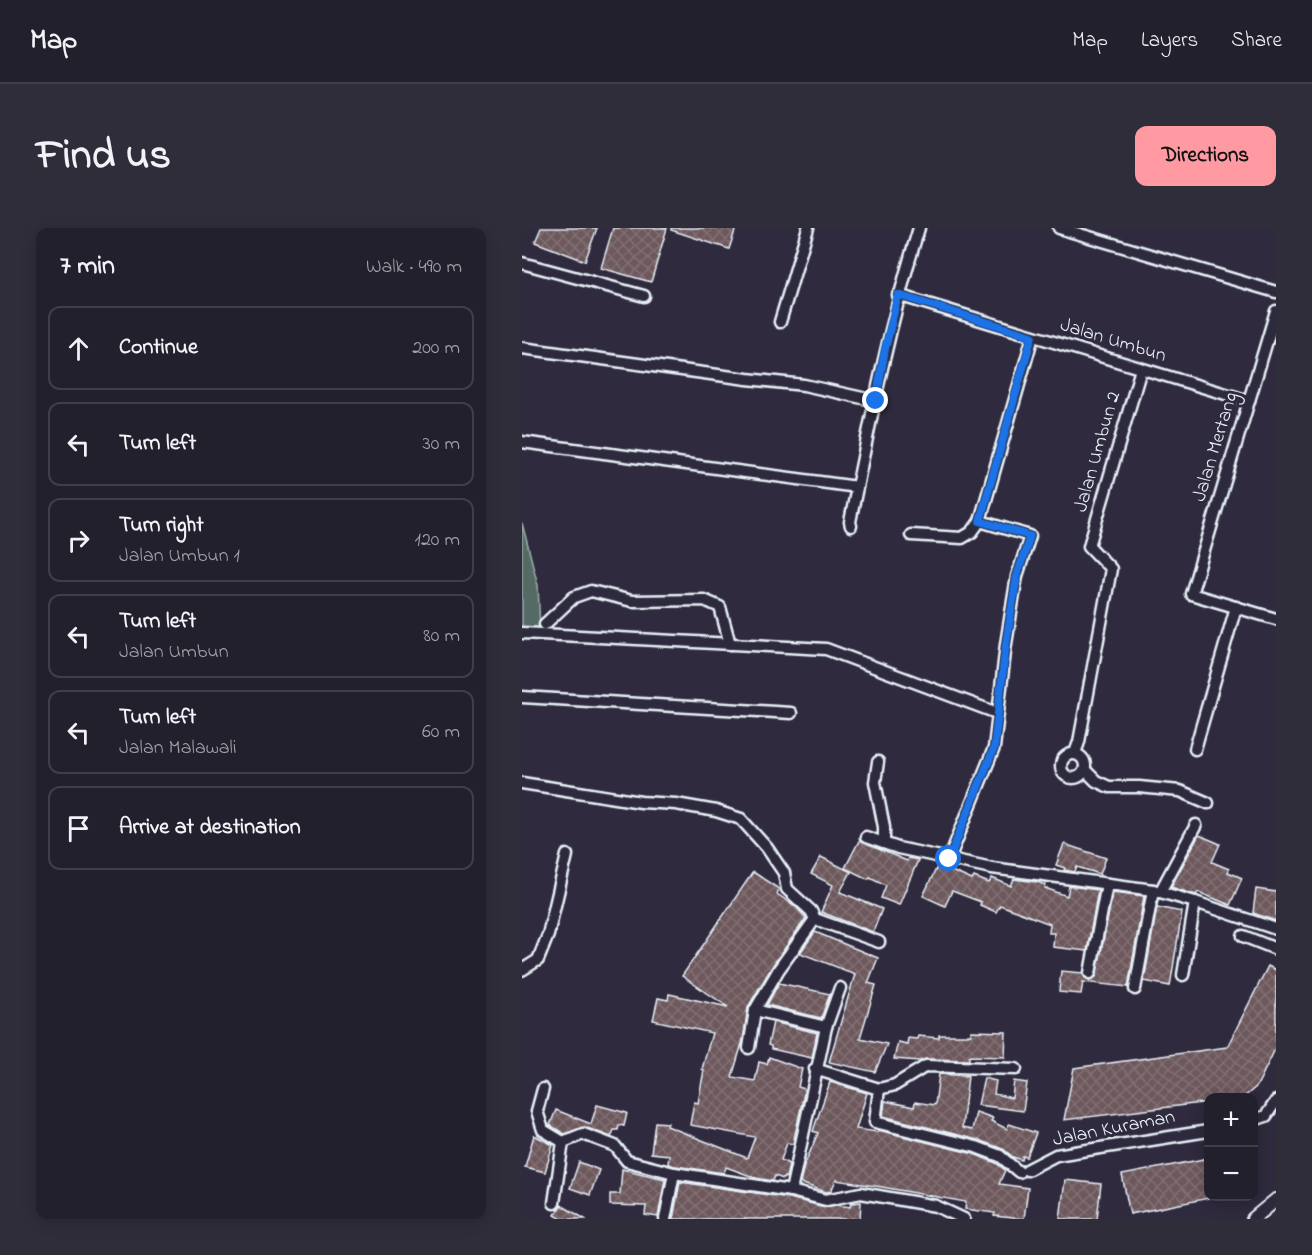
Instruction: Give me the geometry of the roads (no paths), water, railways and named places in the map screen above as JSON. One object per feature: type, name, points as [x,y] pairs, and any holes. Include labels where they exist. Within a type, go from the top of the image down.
[{"type":"street","points":[[780,322],[808,228]]},
{"type":"street","points":[[851,526],[849,522],[885,349],[898,295],[919,228]]},
{"type":"street","points":[[1061,228],[1080,231],[1276,292]]},
{"type":"street","points":[[522,262],[644,296]]},
{"type":"street","name":"Jalan Umbun","points":[[898,295],[1249,401]]},
{"type":"street","name":"Jalan Mertang","points":[[1236,607],[1191,594],[1276,311]]},
{"type":"street","points":[[911,535],[962,538],[972,532],[980,521],[1032,336]]},
{"type":"street","points":[[522,348],[804,385],[876,401]]},
{"type":"street","name":"Jalan Umbun 2","points":[[1075,753],[1079,742],[1111,569],[1089,546],[1141,369]]},
{"type":"street","points":[[522,442],[857,487]]},
{"type":"street","points":[[949,859],[994,748],[1017,576],[1030,536],[980,521]]},
{"type":"street","points":[[545,624],[574,597],[591,591],[632,601],[704,600],[720,607],[730,644]]},
{"type":"street","points":[[1195,749],[1236,607],[1276,619]]},
{"type":"street","points":[[522,633],[826,649],[997,713]]},
{"type":"street","points":[[522,697],[791,713]]},
{"type":"street","points":[[1075,753],[1084,760],[1084,770],[1079,776],[1072,778],[1062,772],[1062,760],[1067,754],[1075,753]]},
{"type":"street","points":[[878,762],[875,782],[884,827],[884,843]]},
{"type":"street","points":[[1084,770],[1096,781],[1109,787],[1180,791],[1208,803]]},
{"type":"street","points":[[522,783],[641,802],[676,804],[716,811],[741,819],[767,848],[784,873],[787,890],[811,911],[815,919],[879,942]]},
{"type":"street","points":[[1135,989],[1157,891],[1196,825]]},
{"type":"street","points":[[866,837],[992,868],[1157,891],[1276,928]]},
{"type":"street","points":[[522,970],[538,960],[548,935],[567,855]]},
{"type":"street","points":[[1090,973],[1107,884]]},
{"type":"street","points":[[1183,975],[1195,902]]},
{"type":"street","points":[[749,1048],[755,1010],[779,969],[815,919]]},
{"type":"street","points":[[1243,936],[1276,949]]},
{"type":"street","points":[[791,1191],[815,1070],[826,1027],[840,988]]},
{"type":"street","points":[[755,1010],[826,1027]]},
{"type":"street","points":[[815,1070],[879,1089],[895,1085],[926,1066],[1016,1069]]},
{"type":"street","points":[[543,1089],[537,1111],[543,1130],[563,1142]]},
{"type":"street","name":"Jalan Kuraman","points":[[879,1089],[875,1122],[976,1147],[1000,1156],[1023,1171],[1056,1155],[1204,1132]]},
{"type":"street","points":[[1258,1119],[1266,1116],[1275,1104]]},
{"type":"street","points":[[563,1142],[583,1134],[615,1146],[627,1161],[674,1173],[791,1191],[826,1200],[861,1193],[936,1206],[960,1218]]},
{"type":"street","points":[[554,1203],[563,1142]]},
{"type":"street","points":[[665,1219],[674,1173]]},
{"type":"street","points":[[1253,1219],[1276,1200]]}]
